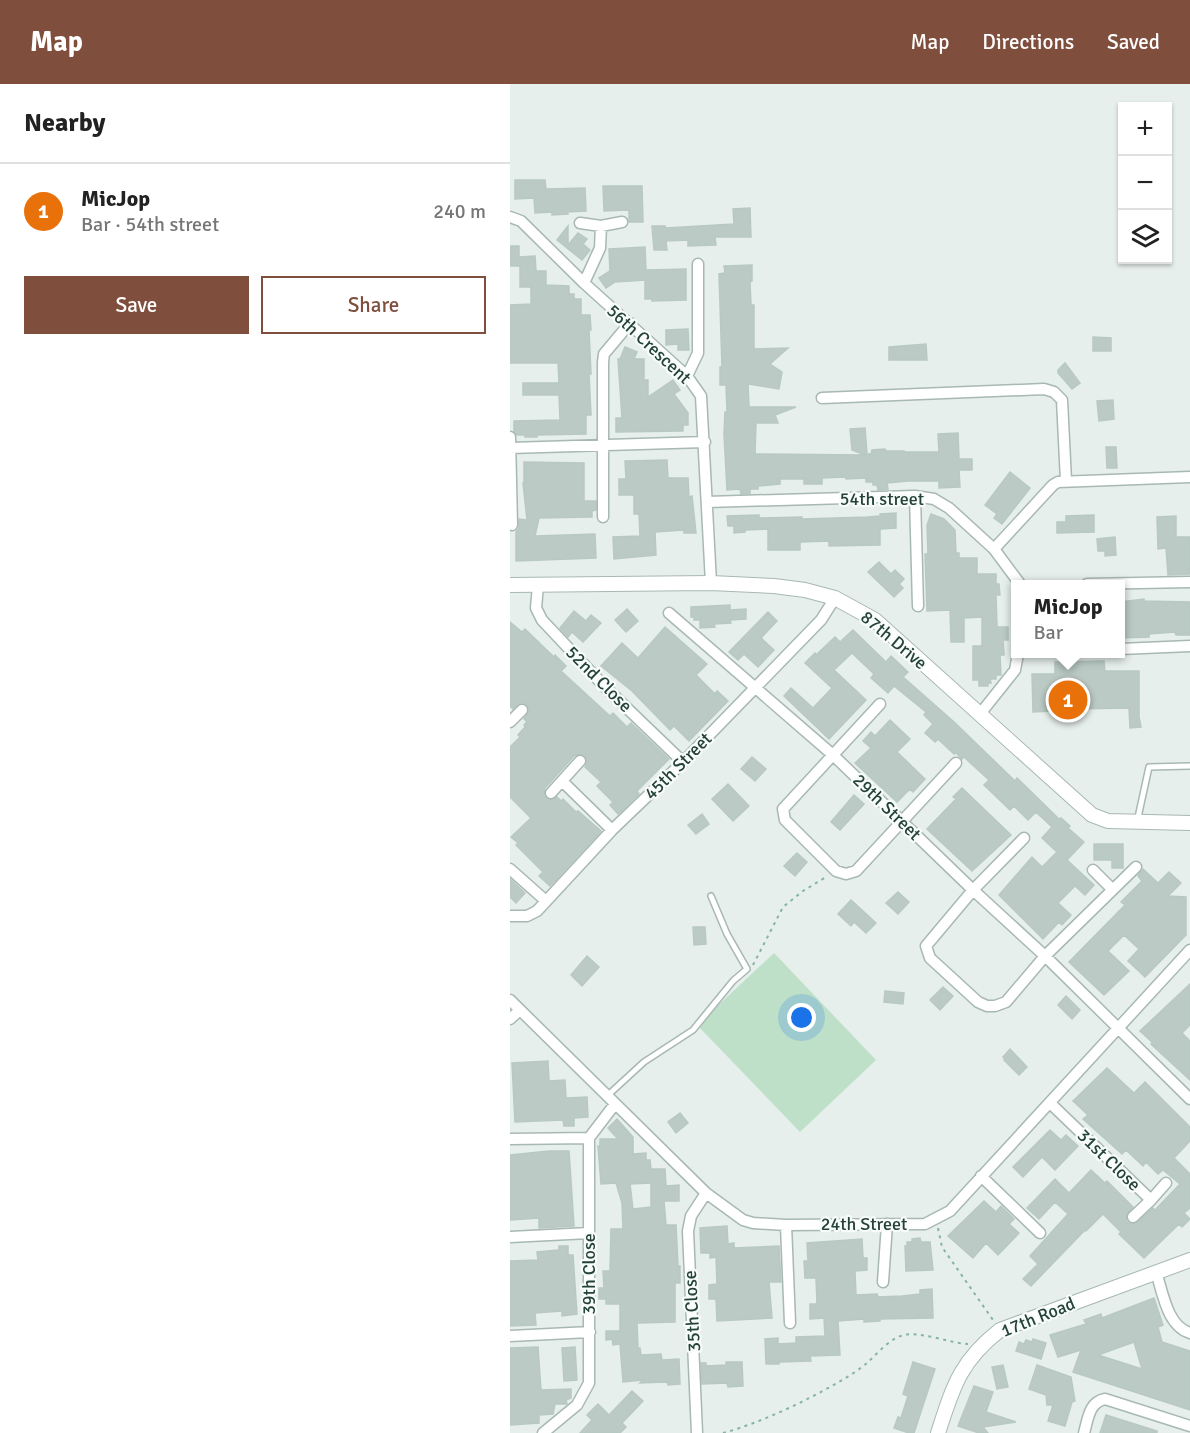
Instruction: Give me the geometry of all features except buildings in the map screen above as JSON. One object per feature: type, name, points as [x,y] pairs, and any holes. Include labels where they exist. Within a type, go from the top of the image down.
[{"type":"street","name":"56th Crescent","points":[[510,217],[521,221],[584,283],[687,376],[703,399],[711,583]]},
{"type":"street","points":[[580,223],[601,226],[622,222]]},
{"type":"street","points":[[584,283],[600,248],[601,226]]},
{"type":"street","points":[[687,376],[698,353],[699,264]]},
{"type":"street","points":[[603,517],[604,354],[630,323]]},
{"type":"street","points":[[822,398],[1044,389],[1054,392],[1062,400],[1065,481]]},
{"type":"street","points":[[510,437],[512,525]]},
{"type":"street","points":[[510,448],[705,442]]},
{"type":"street","points":[[994,549],[1053,485],[1065,481],[1190,477]]},
{"type":"street","points":[[915,496],[918,606]]},
{"type":"street","name":"54th street","points":[[707,502],[915,496],[934,499],[942,503],[994,549],[1016,580]]},
{"type":"street","points":[[1125,584],[1190,582]]},
{"type":"street","name":"87th Drive","points":[[510,585],[711,583],[774,586],[805,590],[835,598],[875,620],[1092,815],[1108,821],[1190,823]]},
{"type":"street","name":"52nd Close","points":[[538,585],[536,608],[542,620],[606,688],[683,762]]},
{"type":"street","name":"45th Street","points":[[510,916],[533,914],[612,830],[683,762],[821,620],[835,598]]},
{"type":"street","name":"29th Street","points":[[669,613],[833,755],[1045,956],[1190,1099]]},
{"type":"street","points":[[1125,649],[1190,646]]},
{"type":"street","points":[[980,714],[1015,670],[1017,658]]},
{"type":"street","points":[[880,704],[783,809],[785,820],[836,871],[846,874],[856,871],[956,763]]},
{"type":"street","points":[[510,722],[522,710]]},
{"type":"street","points":[[551,793],[579,761]]},
{"type":"street","points":[[562,781],[612,830]]},
{"type":"street","points":[[1024,838],[973,890],[926,946],[930,958],[978,1002],[987,1006],[1006,1002],[1045,956],[1136,867]]},
{"type":"street","points":[[510,869],[546,901]]},
{"type":"street","points":[[1093,870],[1112,889]]},
{"type":"street","name":"24th Street","points":[[510,1000],[706,1193],[743,1220],[753,1223],[786,1225],[925,1224],[950,1211],[1190,950]]},
{"type":"street","points":[[510,1019],[520,1010]]},
{"type":"street","points":[[510,1139],[589,1138],[611,1100]]},
{"type":"street","name":"31st Close","points":[[1050,1103],[1150,1200],[1133,1217]]},
{"type":"street","name":"39th Close","points":[[543,1433],[577,1405],[589,1383],[589,1138]]},
{"type":"street","points":[[981,1176],[1040,1233]]},
{"type":"street","points":[[1150,1200],[1166,1183]]},
{"type":"street","name":"35th Close","points":[[698,1433],[688,1231],[691,1216],[706,1193]]},
{"type":"street","points":[[883,1282],[887,1224]]},
{"type":"street","points":[[786,1225],[790,1323]]},
{"type":"street","points":[[510,1237],[589,1233]]},
{"type":"street","name":"17th Road","points":[[938,1433],[961,1371],[980,1345],[1000,1330],[1190,1260]]},
{"type":"street","points":[[1156,1272],[1171,1317],[1175,1324],[1190,1333]]},
{"type":"street","points":[[510,1336],[590,1332]]},
{"type":"street","points":[[1084,1433],[1092,1406],[1098,1400],[1105,1399],[1190,1426]]},
{"type":"lane","points":[[1137,823],[1149,767],[1190,766]]},
{"type":"lane","points":[[611,1100],[644,1062],[693,1030],[733,981],[747,969],[737,954],[711,896]]},
{"type":"path","points":[[747,969],[756,963],[783,907],[802,891],[836,871]]},
{"type":"path","points":[[936,1219],[942,1247],[1000,1330]]},
{"type":"path","points":[[723,1433],[748,1426],[837,1383],[866,1364],[894,1338],[906,1334],[920,1334],[949,1342],[980,1345]]},
{"type":"green space","points":[[774,953],[876,1060],[800,1132],[697,1025]]},
{"type":"place","name":"MicJop","points":[[1068,700]]}]
